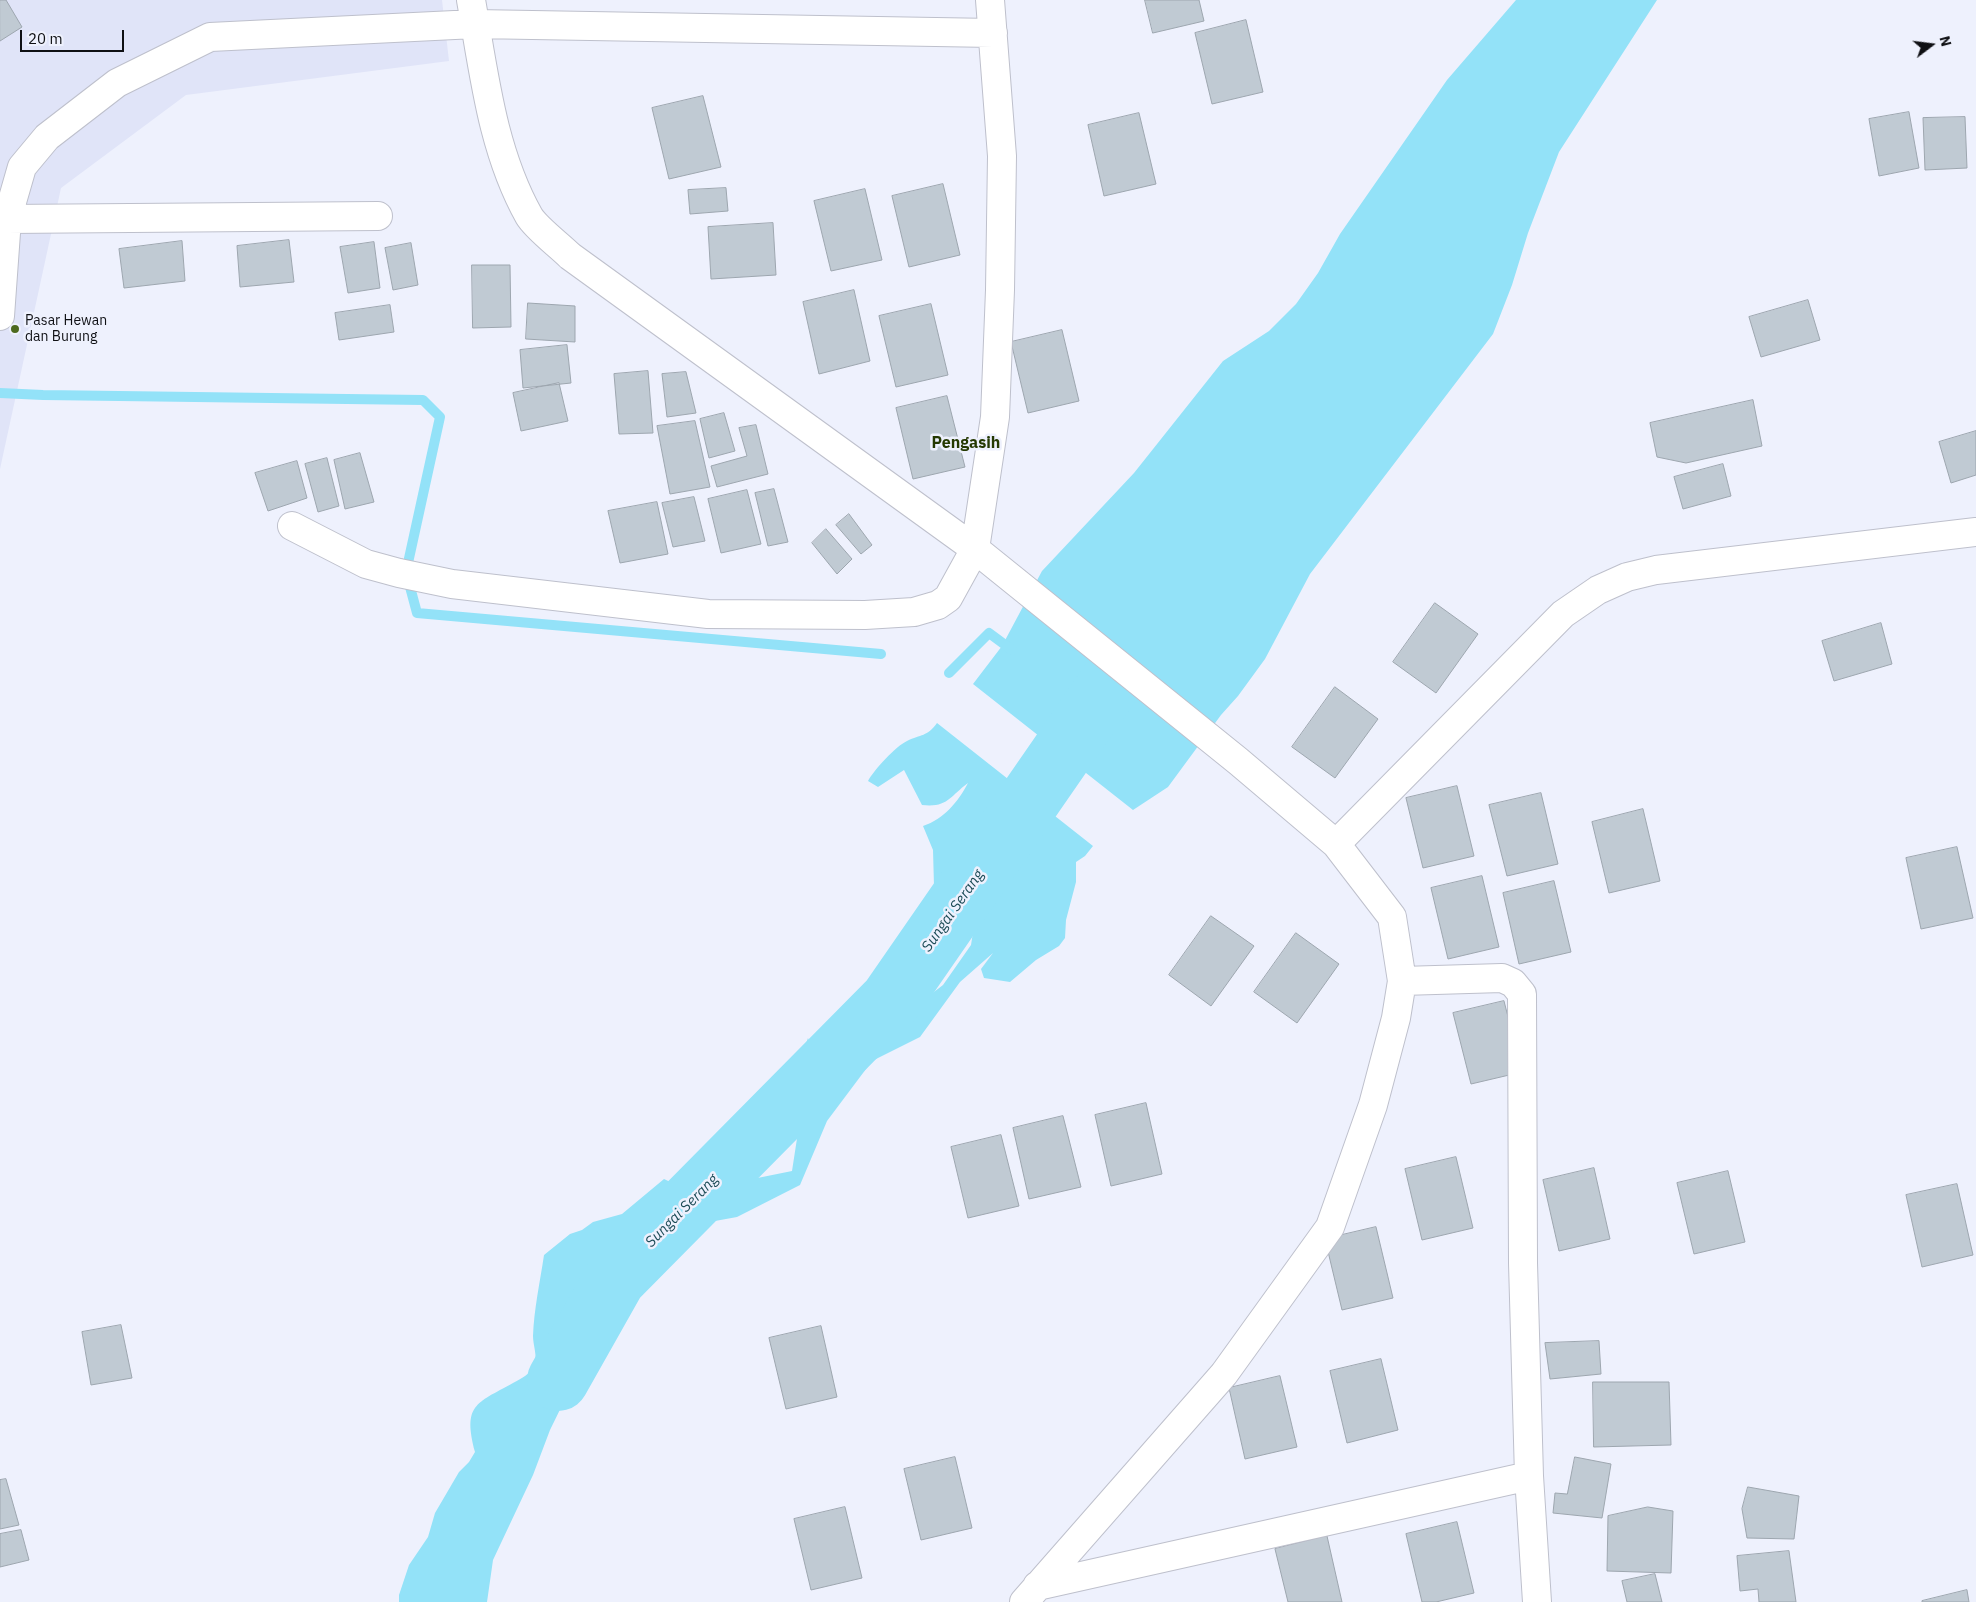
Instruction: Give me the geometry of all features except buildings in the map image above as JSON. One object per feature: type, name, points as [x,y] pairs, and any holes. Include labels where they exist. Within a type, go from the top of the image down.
[{"type":"street","points":[[292,526],[366,564],[399,573],[452,584],[708,614],[865,615],[914,612],[938,604],[948,598],[975,549],[995,417],[1000,290],[1002,156],[990,0]]},
{"type":"street","points":[[0,316],[7,219],[22,167],[47,137],[117,82],[210,37],[473,12],[993,33]]},
{"type":"street","points":[[473,12],[493,122],[506,165],[530,217],[570,256],[975,549],[1238,761],[1336,844],[1392,917],[1402,981],[1396,1018],[1373,1105],[1330,1227],[1224,1374],[1030,1594]]},
{"type":"street","points":[[7,219],[378,216]]},
{"type":"street","points":[[1336,844],[1564,614],[1598,590],[1627,577],[1656,570],[1976,532]]},
{"type":"street","points":[[1402,981],[1502,978],[1513,983],[1522,994],[1523,1263],[1529,1476],[1537,1602]]},
{"type":"street","points":[[1030,1594],[1529,1476]]},
{"type":"shaded area","name":"Pasar Hewan dan Burung","points":[[0,0],[442,0],[449,61],[186,95],[61,188],[0,469]]},
{"type":"water","points":[[1516,0],[1657,0],[1559,152],[1528,233],[1512,285],[1493,334],[1310,574],[1265,659],[1238,696],[1221,715],[1168,787],[1133,810],[973,684],[1002,646],[1042,571],[1134,473],[1223,361],[1269,331],[1296,304],[1318,273],[1340,234],[1447,80]]},
{"type":"water","points":[[937,723],[1093,846],[1085,856],[1076,862],[1076,882],[1066,920],[1065,938],[1059,946],[1036,960],[1010,982],[984,978],[981,969],[993,953],[960,982],[920,1037],[872,1061],[827,1121],[800,1185],[737,1217],[693,1225],[607,1268],[594,1340],[550,1430],[533,1475],[493,1560],[487,1602],[399,1602],[399,1595],[409,1565],[428,1537],[435,1513],[459,1472],[469,1462],[475,1452],[471,1424],[475,1408],[489,1396],[525,1376],[534,1366],[536,1358],[533,1340],[534,1326],[544,1255],[570,1234],[582,1230],[593,1222],[622,1214],[664,1179],[698,1195],[718,1186],[792,1171],[800,1119],[792,1084],[808,1038],[823,1082],[845,1070],[865,1035],[875,1026],[885,1031],[898,1030],[915,1015],[930,995],[943,985],[971,945],[975,920],[967,918],[934,886],[933,850],[923,826],[931,823],[950,809],[968,783],[943,803],[938,805],[922,805],[904,770],[878,787],[868,781],[891,753],[907,741],[927,733]]},
{"type":"waterway","points":[[0,393],[423,400],[440,417],[406,572],[417,613],[881,654]]},
{"type":"waterway","points":[[949,673],[989,633],[1012,650]]},
{"type":"waterway","name":"Sungai Serang","points":[[558,1380],[615,1279],[891,1000],[1111,682]]},
{"type":"place","name":"Pasar Hewan dan Burung","points":[[15,329]]},
{"type":"district","name":"Pengasih","points":[[966,443]]}]
